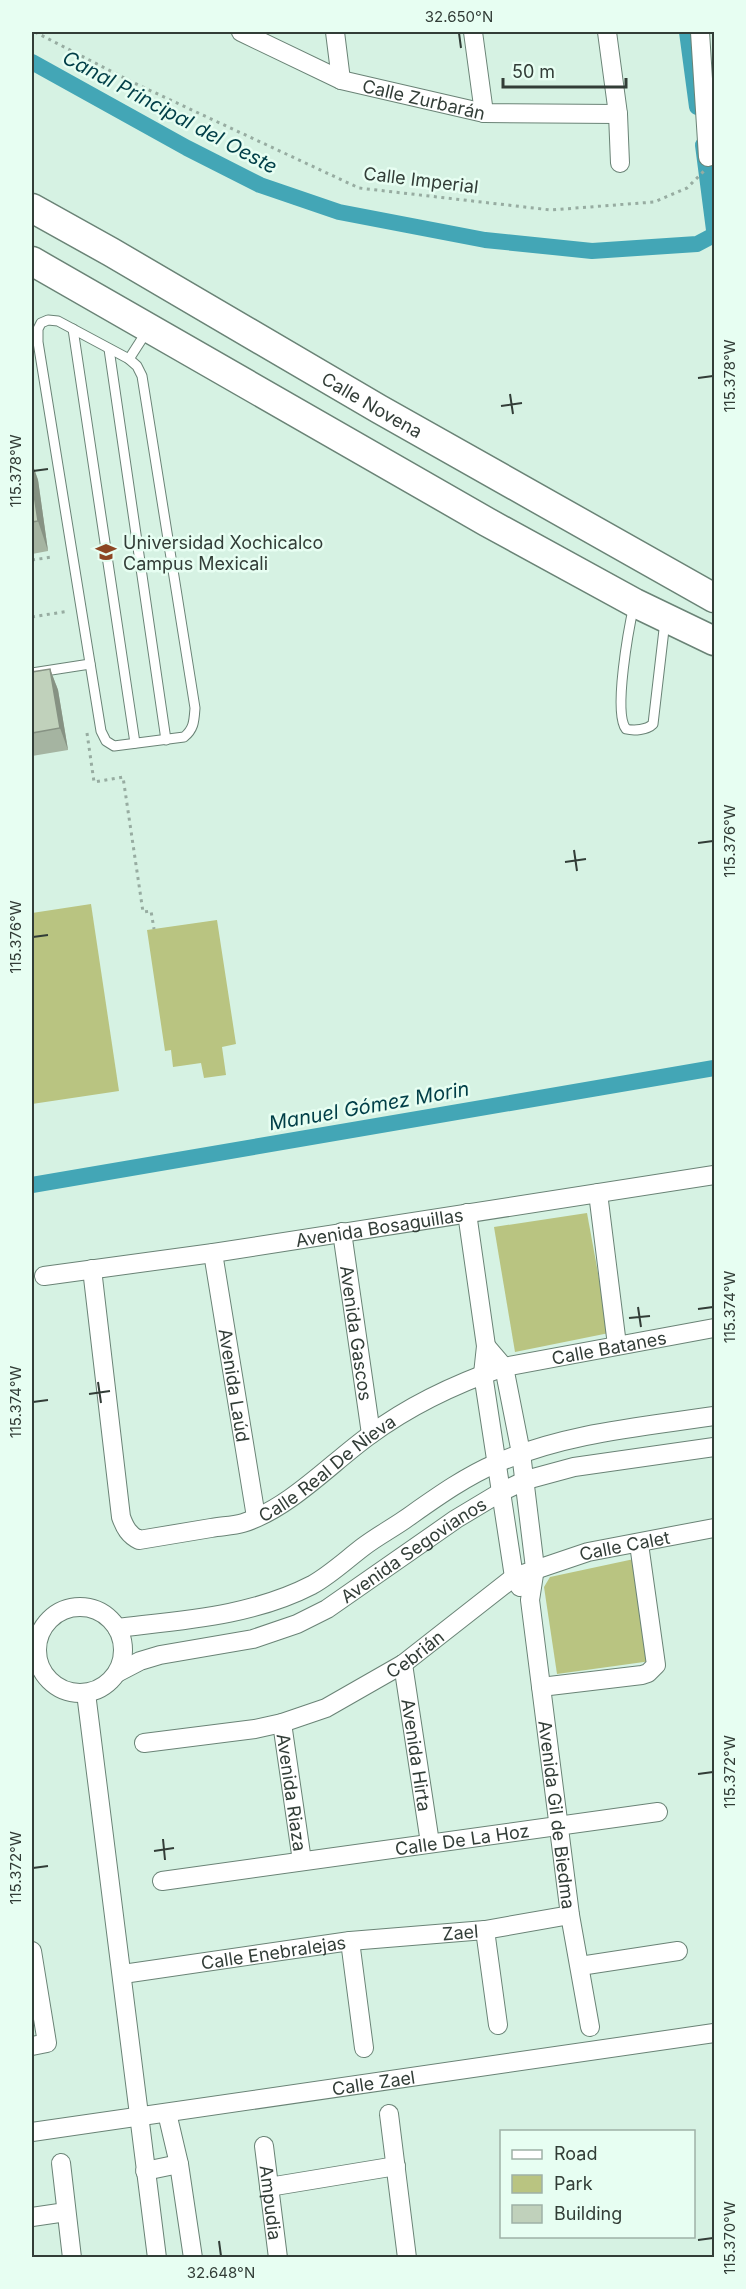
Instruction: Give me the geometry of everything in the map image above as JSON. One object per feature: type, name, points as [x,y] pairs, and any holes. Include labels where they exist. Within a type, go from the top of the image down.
[{"type":"main road","name":"Calle Novena","points":[[32,208],[379,409],[714,598]]},
{"type":"main road","points":[[87,292],[111,252]]},
{"type":"main road","points":[[32,261],[487,522],[634,603],[714,640]]},
{"type":"street","name":"Calle Zurbarán","points":[[241,32],[341,80],[484,113],[618,114]]},
{"type":"street","points":[[335,32],[341,80]]},
{"type":"street","points":[[472,32],[484,113]]},
{"type":"street","points":[[607,32],[618,114],[620,163]]},
{"type":"street","points":[[700,32],[708,157]]},
{"type":"street","name":"Avenida Bosaguillas","points":[[44,1276],[213,1253],[714,1174]]},
{"type":"street","points":[[598,1193],[617,1345]]},
{"type":"street","name":"Avenida Gil de Biedma","points":[[467,1213],[486,1346],[483,1374],[514,1577],[530,1600]]},
{"type":"street","name":"Avenida Gascos","points":[[342,1232],[371,1434]]},
{"type":"street","name":"Avenida Laúd","points":[[213,1253],[256,1517]]},
{"type":"street","name":"Calle Real De Nieva","points":[[92,1269],[121,1517],[125,1528],[139,1540],[243,1523],[274,1509],[333,1466],[371,1434],[459,1384],[504,1366]]},
{"type":"street","name":"Calle Batanes","points":[[504,1366],[714,1328]]},
{"type":"street","points":[[486,1346],[504,1366]]},
{"type":"street","name":"Avenida Gil de Biedma","points":[[504,1366],[526,1480],[535,1568],[530,1600],[557,1826],[590,2027]]},
{"type":"street","name":"Avenida Segovianos","points":[[117,1628],[233,1612],[261,1606],[288,1596],[314,1584],[363,1547],[449,1489],[496,1463],[521,1453],[574,1437],[714,1416]]},
{"type":"street","name":"Avenida Segovianos","points":[[117,1672],[140,1660],[160,1655],[253,1639],[297,1624],[327,1610],[456,1519],[526,1480],[574,1467],[714,1447]]},
{"type":"street","name":"Calle Calet","points":[[535,1568],[588,1552],[714,1528]]},
{"type":"street","points":[[541,1687],[642,1675],[656,1665],[639,1544]]},
{"type":"street","name":"Cebrián","points":[[144,1743],[255,1729],[282,1723],[326,1708],[403,1664],[514,1577],[535,1568]]},
{"type":"street","points":[[73,1606],[99,1610],[110,1618],[117,1628],[123,1650],[117,1672],[104,1686],[86,1693],[64,1691],[36,1669],[34,1641],[50,1618],[61,1610],[73,1606]]},
{"type":"street","name":"Avenida Hirta","points":[[403,1664],[430,1843]]},
{"type":"street","points":[[86,1693],[123,1974],[145,2171],[158,2258]]},
{"type":"street","name":"Avenida Riaza","points":[[282,1723],[302,1861]]},
{"type":"street","name":"Calle De La Hoz","points":[[162,1881],[658,1812]]},
{"type":"street","name":"Zael","points":[[350,1941],[485,1930],[570,1916]]},
{"type":"street","points":[[485,1930],[498,2025]]},
{"type":"street","name":"Calle Enebralejas","points":[[123,1974],[350,1941],[364,2048]]},
{"type":"street","points":[[32,1951],[39,2044]]},
{"type":"street","points":[[580,1966],[678,1951]]},
{"type":"street","name":"Calle Zael","points":[[32,2133],[714,2033]]},
{"type":"street","points":[[167,2113],[179,2164],[193,2258]]},
{"type":"street","points":[[389,2114],[407,2258]]},
{"type":"street","name":"Ampudia","points":[[264,2146],[278,2258]]},
{"type":"street","points":[[61,2163],[72,2258]]},
{"type":"street","points":[[145,2171],[179,2164]]},
{"type":"street","points":[[269,2187],[396,2166]]},
{"type":"street","points":[[32,2217],[66,2212]]},
{"type":"street","points":[[153,2228],[187,2223]]},
{"type":"lane","points":[[58,321],[129,359],[137,366],[142,376],[195,708],[191,732],[184,738],[114,746],[106,741],[101,731],[38,342],[38,329],[41,322],[58,321]]},
{"type":"lane","points":[[129,359],[149,328]]},
{"type":"lane","points":[[73,329],[135,743]]},
{"type":"lane","points":[[109,349],[166,740]]},
{"type":"lane","points":[[634,603],[627,639],[621,709],[622,721],[626,729],[650,727],[653,724],[665,617]]},
{"type":"lane","points":[[32,673],[90,664]]},
{"type":"path","name":"Calle Imperial","points":[[35,32],[132,82],[359,188],[551,210],[654,202],[687,188],[707,166],[708,157]]},
{"type":"path","points":[[32,560],[52,557]]},
{"type":"path","points":[[32,617],[69,611]]},
{"type":"path","points":[[94,782],[123,777],[143,912],[152,910],[154,929]]},
{"type":"green space","points":[[91,904],[119,1091],[32,1104],[32,913]]},
{"type":"green space","points":[[217,920],[236,1044],[222,1047],[226,1075],[204,1078],[201,1063],[173,1067],[171,1050],[165,1051],[147,930]]},
{"type":"green space","points":[[587,1213],[609,1333],[515,1352],[494,1227]]},
{"type":"green space","points":[[634,1559],[651,1661],[557,1674],[544,1587],[550,1577]]},
{"type":"building","points":[[32,481],[38,521],[32,522]]},
{"type":"building","points":[[50,669],[60,728],[32,733],[32,672]]},
{"type":"waterway","points":[[687,32],[697,107]]},
{"type":"waterway","name":"Canal Principal del Oeste","points":[[32,62],[187,148],[260,185],[339,212],[485,240],[592,251],[697,244],[714,235]]},
{"type":"waterway","points":[[703,145],[714,230]]},
{"type":"waterway","name":"Manuel Gómez Morin","points":[[32,1185],[714,1068]]},
{"type":"place","name":"Universidad Xochicalco Campus Mexicali","points":[[106,552]]}]
